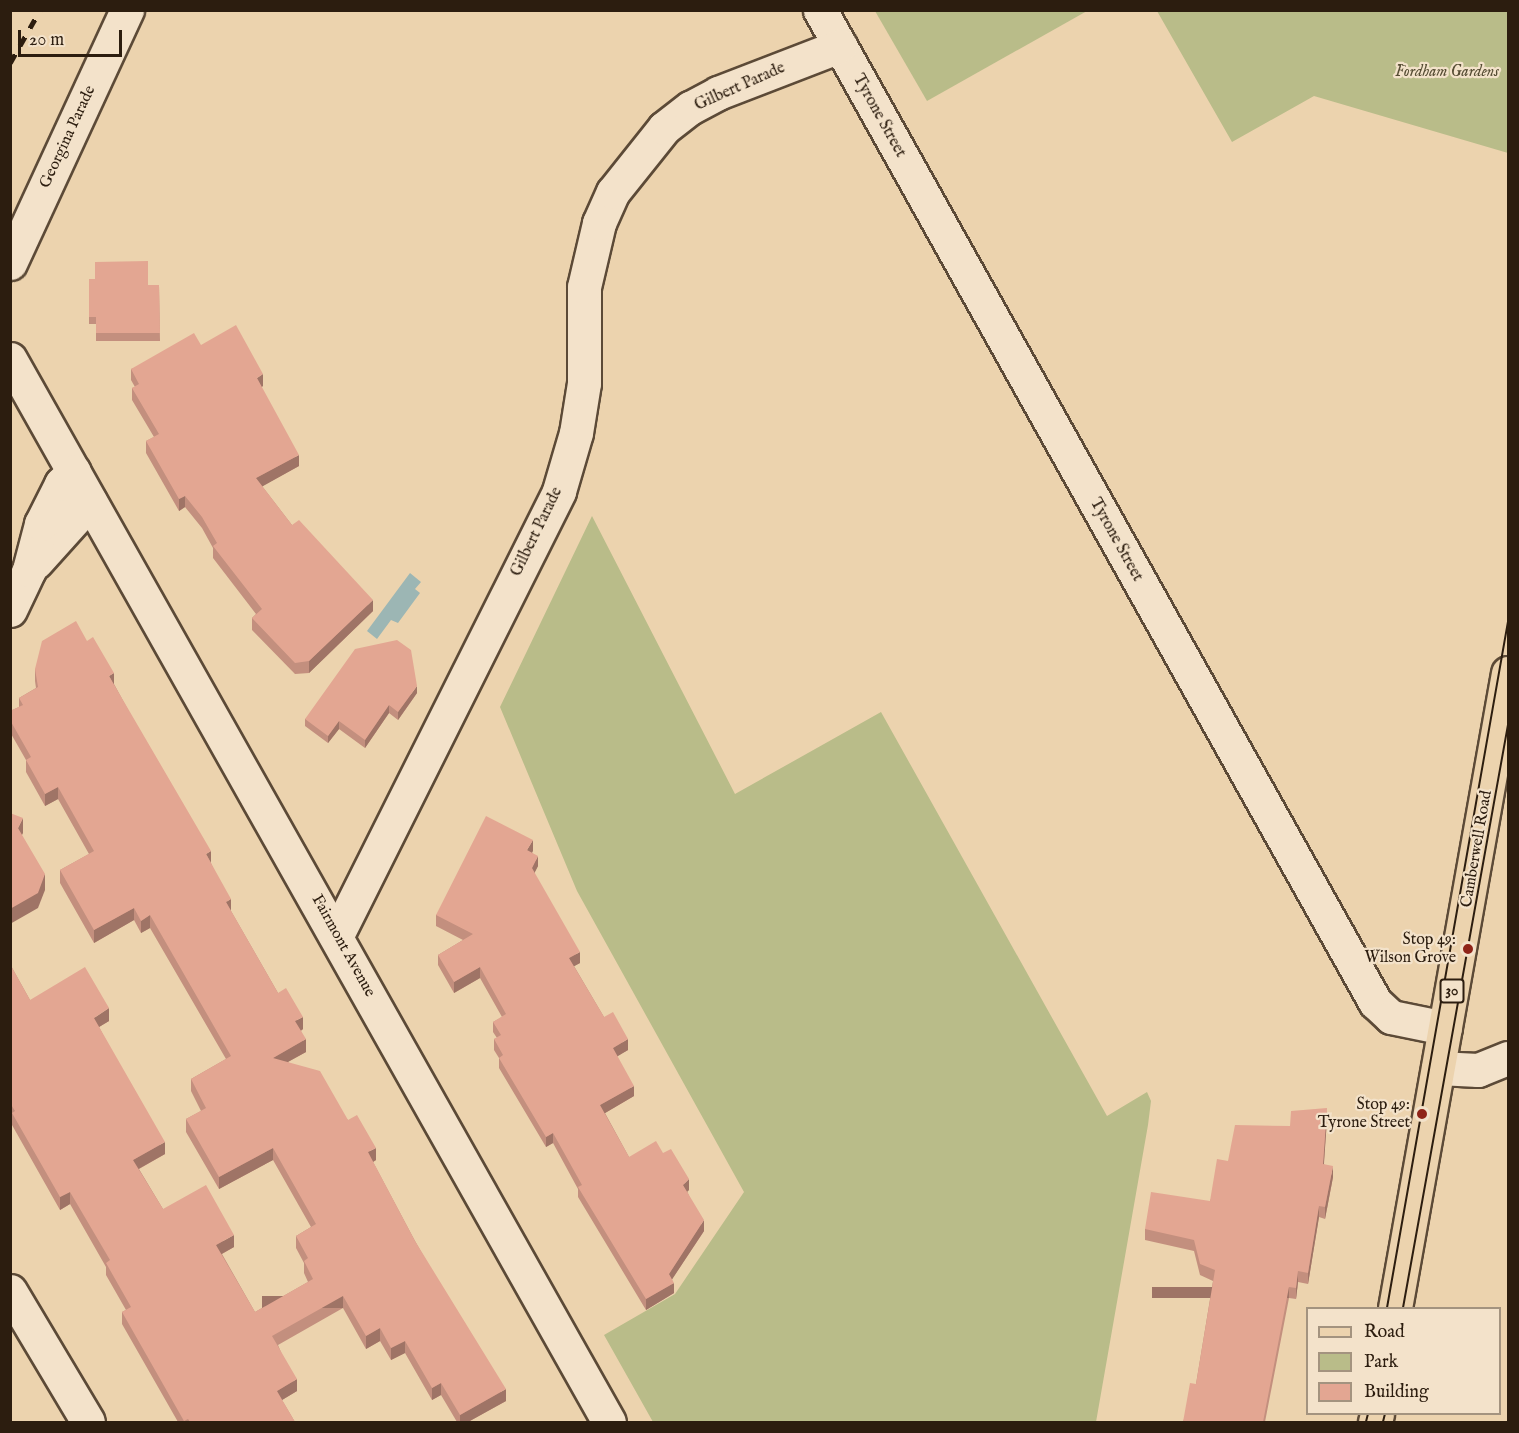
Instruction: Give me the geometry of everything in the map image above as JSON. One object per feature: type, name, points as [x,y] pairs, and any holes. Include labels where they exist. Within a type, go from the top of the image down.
[{"type":"main road","name":"Camberwell Road","points":[[1395,1307],[1509,673]]},
{"type":"street","name":"Georgina Parade","points":[[10,263],[127,10]]},
{"type":"street","name":"Tyrone Street","points":[[820,10],[1375,1002],[1394,1018],[1445,1028]]},
{"type":"street","name":"Gilbert Parade","points":[[337,935],[558,491],[576,433],[584,383],[586,276],[598,223],[613,192],[658,136],[690,108],[718,93],[840,46]]},
{"type":"street","points":[[10,359],[74,471],[61,484],[40,524],[28,570],[10,610]]},
{"type":"street","name":"Fairmont Avenue","points":[[74,471],[609,1422]]},
{"type":"street","points":[[28,570],[90,502]]},
{"type":"street","points":[[1438,1068],[1478,1070],[1509,1058]]},
{"type":"street","points":[[10,1291],[88,1422]]},
{"type":"green space","points":[[875,11],[1087,11],[927,101]]},
{"type":"green space","name":"Fordham Gardens","points":[[1157,11],[1508,11],[1508,153],[1314,96],[1232,142]]},
{"type":"green space","points":[[592,516],[735,794],[881,712],[1107,1116],[1147,1092],[1151,1101],[1148,1125],[1096,1422],[653,1422],[604,1335],[675,1294],[744,1192],[577,891],[500,707]]},
{"type":"water","points":[[410,573],[421,582],[415,589],[420,593],[398,623],[391,620],[377,639],[367,631]]},
{"type":"building","points":[[148,261],[148,285],[159,285],[160,333],[96,333],[96,317],[89,317],[89,279],[95,279],[95,262]]},
{"type":"building","points":[[236,325],[263,374],[257,378],[299,455],[256,478],[292,525],[299,520],[373,600],[309,661],[295,663],[252,618],[262,609],[213,546],[217,543],[202,517],[185,496],[179,499],[146,441],[159,434],[132,388],[139,384],[131,369],[194,333],[201,345]]},
{"type":"building","points":[[76,621],[87,641],[93,637],[114,673],[109,676],[211,851],[206,854],[231,899],[226,902],[278,993],[286,988],[303,1017],[295,1021],[306,1039],[273,1058],[320,1071],[348,1120],[357,1115],[376,1148],[368,1152],[415,1241],[506,1389],[460,1415],[441,1383],[432,1388],[405,1341],[391,1348],[380,1328],[366,1336],[343,1296],[272,1336],[297,1379],[277,1391],[295,1422],[190,1422],[188,1419],[184,1421],[122,1312],[131,1307],[106,1263],[110,1260],[70,1192],[60,1197],[12,1113],[15,1111],[10,1103],[10,964],[30,1000],[85,967],[109,1008],[94,1018],[165,1142],[133,1160],[163,1209],[206,1185],[234,1235],[216,1245],[255,1312],[313,1279],[304,1261],[308,1258],[296,1236],[316,1224],[273,1148],[219,1177],[186,1119],[206,1108],[191,1079],[231,1056],[150,915],[141,921],[134,908],[94,930],[60,870],[94,851],[58,787],[45,794],[26,760],[31,757],[10,720],[10,711],[23,705],[19,698],[38,687],[35,669],[42,641]]},
{"type":"building","points":[[397,640],[411,650],[417,686],[398,712],[389,705],[365,740],[339,721],[328,736],[305,719],[355,649]]},
{"type":"building","points":[[10,813],[23,818],[18,828],[45,874],[38,893],[10,909]]},
{"type":"building","points":[[486,816],[533,840],[527,850],[538,856],[532,868],[580,952],[569,958],[604,1017],[613,1012],[628,1039],[613,1048],[634,1086],[600,1105],[629,1157],[656,1141],[663,1153],[671,1149],[689,1179],[683,1185],[704,1220],[669,1274],[674,1283],[646,1299],[578,1187],[582,1185],[553,1133],[546,1137],[499,1058],[503,1055],[494,1039],[501,1035],[493,1022],[506,1014],[480,967],[454,982],[438,955],[473,934],[436,915]]},
{"type":"building","points":[[1327,1108],[1323,1164],[1333,1166],[1325,1207],[1319,1206],[1308,1273],[1298,1271],[1296,1288],[1289,1287],[1263,1422],[1183,1422],[1190,1383],[1196,1384],[1215,1270],[1200,1264],[1194,1240],[1145,1229],[1151,1192],[1210,1201],[1217,1159],[1228,1161],[1235,1125],[1290,1126],[1291,1111]]},
{"type":"tram line","points":[[1387,1307],[1508,622]]},
{"type":"tram line","points":[[1403,1307],[1508,725]]},
{"type":"tram line","points":[[1366,1422],[1368,1415]]},
{"type":"tram line","points":[[1383,1422],[1385,1415]]},
{"type":"railway","points":[[10,63],[40,10]]},
{"type":"place","name":"Stop 49: Wilson Grove","points":[[1468,949]]},
{"type":"place","name":"Stop 49: Tyrone Street","points":[[1422,1114]]}]
